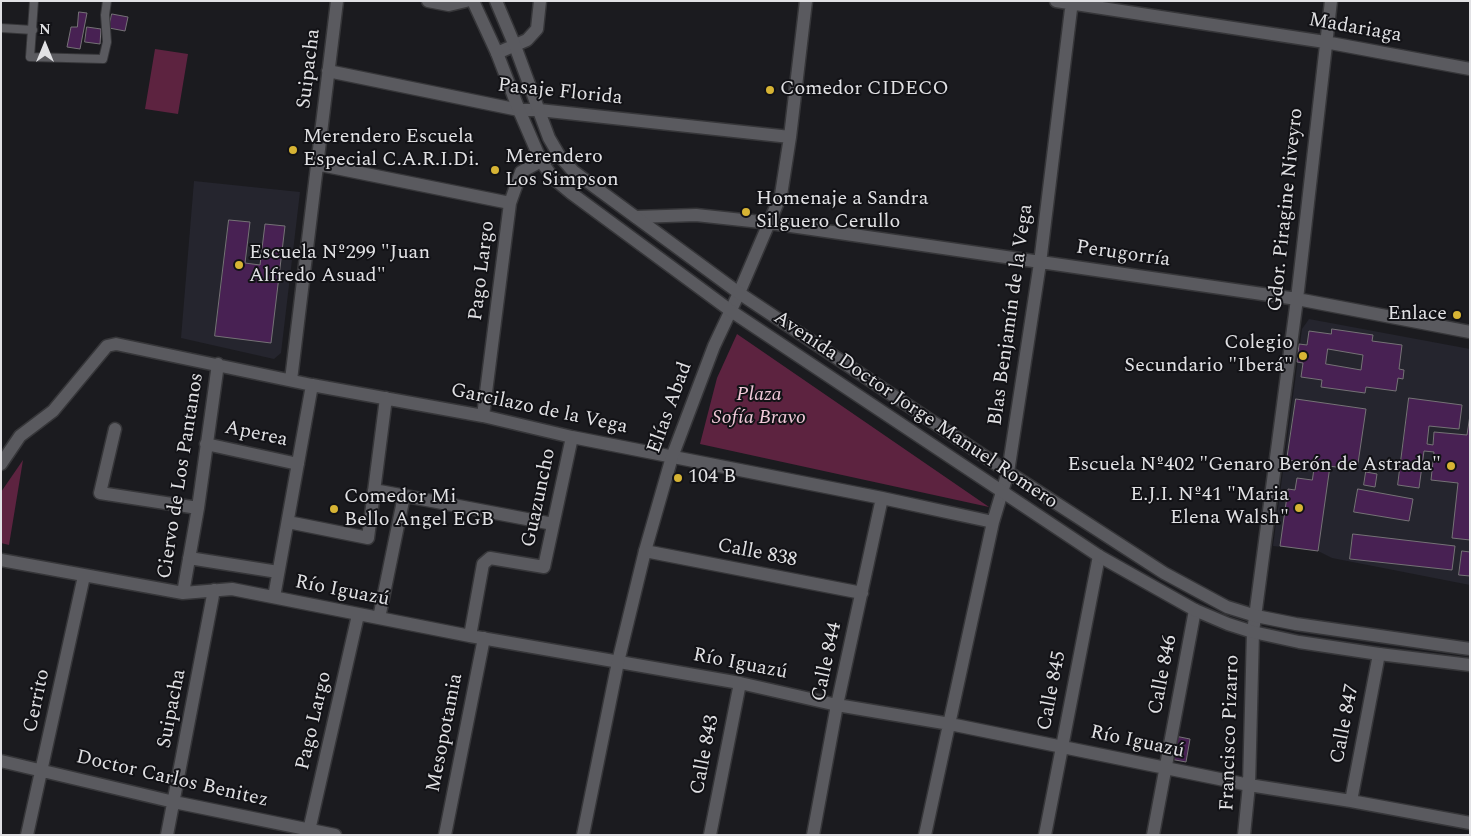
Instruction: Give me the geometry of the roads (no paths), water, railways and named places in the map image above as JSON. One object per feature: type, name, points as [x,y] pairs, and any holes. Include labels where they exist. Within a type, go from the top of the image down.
[{"type":"street","name":"Suipacha","points":[[291,380],[337,1]]},
{"type":"street","points":[[428,1],[449,5],[466,1]]},
{"type":"street","name":"Avenida Doctor Jorge Manuel Romero","points":[[473,1],[497,53],[541,161],[553,178],[570,193],[731,311],[1002,492],[1100,556],[1195,610],[1228,624],[1299,642],[1470,665]]},
{"type":"street","name":"Avenida Doctor Jorge Manuel Romero","points":[[496,1],[549,138],[559,155],[573,171],[739,292],[1008,472],[1164,573],[1227,606],[1256,616],[1335,630],[1470,649]]},
{"type":"street","points":[[497,53],[527,40],[537,29],[540,1]]},
{"type":"street","name":"Elías Abad","points":[[583,835],[618,662],[672,457],[714,346],[781,195],[790,137],[806,1]]},
{"type":"street","name":"Madariaga","points":[[1056,1],[1325,42],[1470,69]]},
{"type":"street","name":"Gdor. Piragine Niveyro","points":[[1254,632],[1297,299],[1331,1]]},
{"type":"street","name":"Blas Benjamín de la Vega","points":[[925,835],[994,522],[1008,472],[1040,262],[1072,2]]},
{"type":"street","name":"Pasaje Florida","points":[[328,71],[519,110],[539,110],[790,137]]},
{"type":"street","name":"Pago Largo","points":[[483,416],[510,203],[521,172],[541,161],[559,155]]},
{"type":"street","points":[[316,164],[510,203]]},
{"type":"street","name":"Perugorría","points":[[636,217],[696,215],[770,223],[1297,299],[1470,332]]},
{"type":"street","name":"Garcilazo de la Vega","points":[[1,464],[20,436],[53,411],[107,346],[116,344],[312,385],[483,416],[572,437],[994,522]]},
{"type":"street","name":"Ciervo de Los Pantanos","points":[[184,593],[218,364]]},
{"type":"street","points":[[274,597],[312,385]]},
{"type":"street","points":[[288,522],[368,538],[386,398]]},
{"type":"street","points":[[115,429],[100,493],[198,508]]},
{"type":"street","name":"Guazuncho","points":[[470,636],[483,564],[490,558],[544,567],[572,437]]},
{"type":"street","name":"Aperea","points":[[206,444],[298,464]]},
{"type":"street","points":[[374,490],[553,524]]},
{"type":"street","points":[[379,618],[404,496]]},
{"type":"street","name":"Calle 844","points":[[813,835],[837,704],[882,498]]},
{"type":"street","name":"Calle 838","points":[[646,551],[862,593]]},
{"type":"street","name":"Calle 845","points":[[1045,835],[1100,556]]},
{"type":"street","points":[[189,558],[278,572]]},
{"type":"street","name":"Río Iguazú","points":[[1,560],[184,593],[232,589],[470,636],[740,683],[837,704],[1062,746],[1249,785],[1351,801],[1470,823]]},
{"type":"street","name":"Cerrito","points":[[28,835],[84,576]]},
{"type":"street","name":"Suipacha","points":[[167,835],[214,590]]},
{"type":"street","name":"Calle 846","points":[[1153,835],[1195,610]]},
{"type":"street","name":"Pago Largo","points":[[309,832],[358,615]]},
{"type":"street","name":"Francisco Pizarro","points":[[1244,835],[1249,785],[1254,632]]},
{"type":"street","name":"Mesopotamia","points":[[445,835],[484,638]]},
{"type":"street","name":"Calle 847","points":[[1351,801],[1379,654]]},
{"type":"street","name":"Calle 843","points":[[710,835],[740,683]]},
{"type":"street","name":"Doctor Carlos Benitez","points":[[1,761],[309,832],[335,835]]},
{"type":"lane","points":[[34,1],[30,57],[103,59],[107,42],[105,15],[107,1]]},
{"type":"lane","points":[[1,28],[33,30]]},
{"type":"place","name":"Comedor CIDECO","points":[[770,90]]},
{"type":"place","name":"Merendero Escuela Especial C.A.R.I.Di.","points":[[293,150]]},
{"type":"place","name":"Merendero Los Simpson","points":[[495,170]]},
{"type":"place","name":"Homenaje a Sandra Silguero Cerullo","points":[[746,212]]},
{"type":"place","name":"Escuela Nº299 \"Juan Alfredo Asuad\"","points":[[239,265]]},
{"type":"place","name":"Enlace","points":[[1457,315]]},
{"type":"place","name":"Colegio Secundario \"Iberá\"","points":[[1303,356]]},
{"type":"place","name":"Escuela Nº402 \"Genaro Berón de Astrada\"","points":[[1451,466]]},
{"type":"place","name":"104 B","points":[[678,478]]},
{"type":"place","name":"E.J.I. Nº41 \"Maria Elena Walsh\"","points":[[1299,508]]},
{"type":"place","name":"Comedor Mi Bello Angel EGB","points":[[334,509]]},
{"type":"park label","name":"Plaza Sofía Bravo","points":[[759,408]]}]
